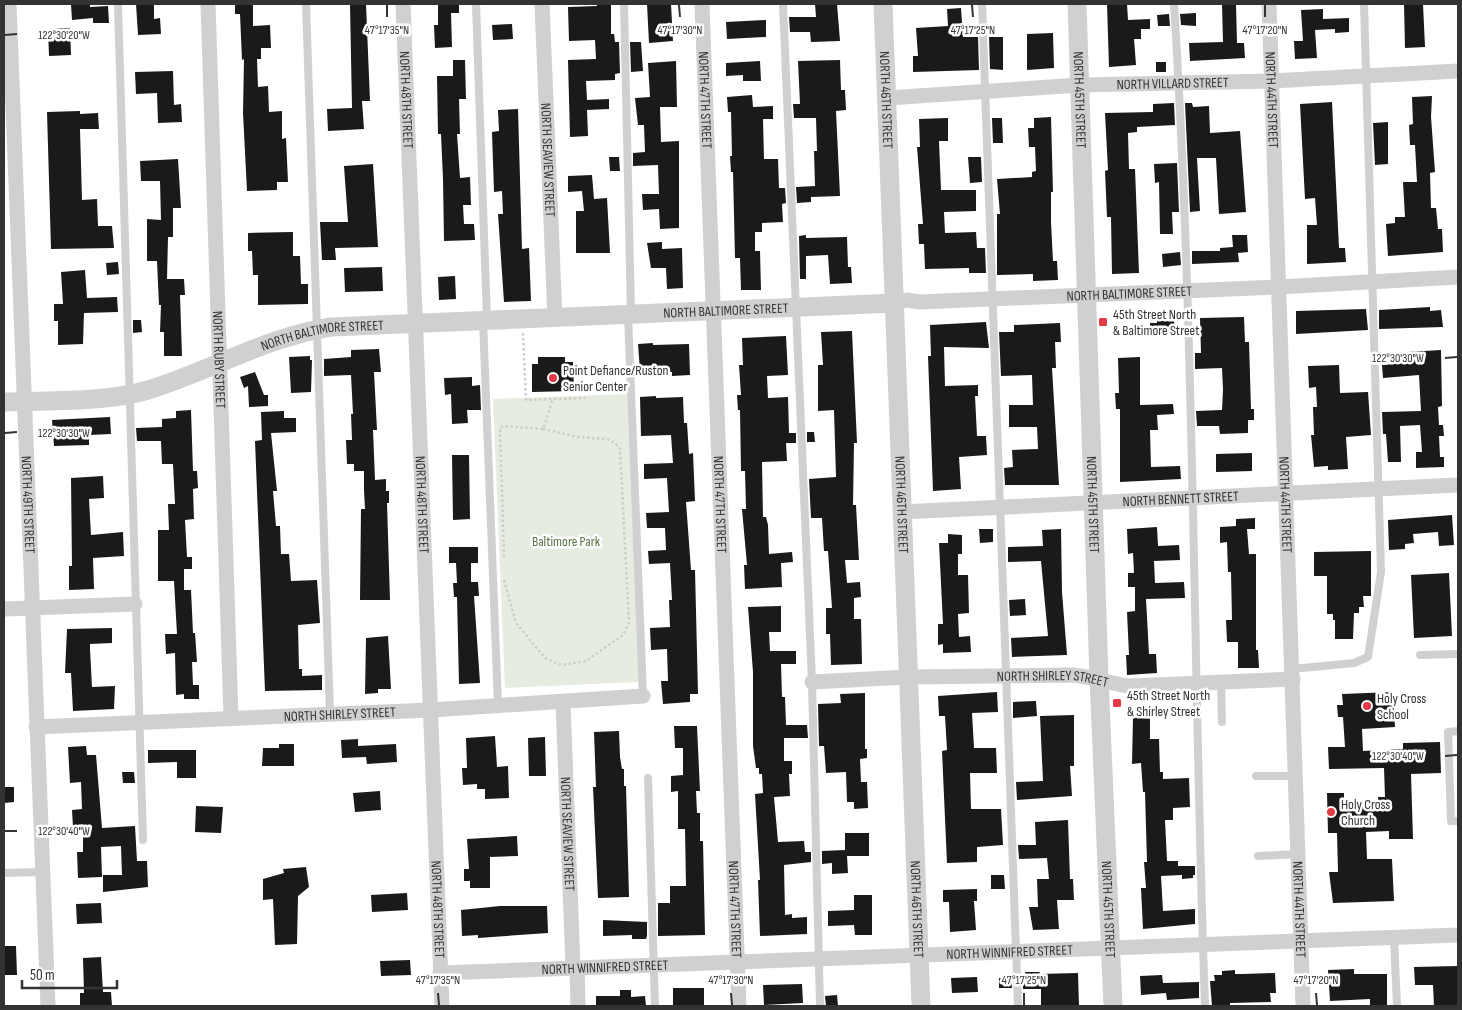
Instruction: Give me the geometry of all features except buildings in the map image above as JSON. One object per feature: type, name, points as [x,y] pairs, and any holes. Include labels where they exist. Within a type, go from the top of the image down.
[{"type":"street","name":"NORTH 49TH STREET","points":[[9,4],[11,226],[23,401],[48,1006]]},
{"type":"street","name":"NORTH RUBY STREET","points":[[208,4],[230,718]]},
{"type":"street","name":"NORTH 48TH STREET","points":[[403,4],[442,1006]]},
{"type":"street","name":"NORTH SEAVIEW STREET","points":[[542,4],[555,318]]},
{"type":"street","name":"NORTH 47TH STREET","points":[[702,4],[739,1006]]},
{"type":"street","name":"NORTH 46TH STREET","points":[[883,4],[921,1006]]},
{"type":"street","name":"NORTH 45TH STREET","points":[[1077,4],[1095,503],[1099,678],[1113,1006]]},
{"type":"street","name":"NORTH 44TH STREET","points":[[1269,4],[1303,1006]]},
{"type":"street","name":"NORTH VILLARD STREET","points":[[888,98],[1080,85],[1271,81],[1458,71]]},
{"type":"street","name":"NORTH BALTIMORE STREET","points":[[4,402],[129,394],[164,384],[289,335],[317,329],[416,323],[895,303],[906,300],[919,302],[1186,291],[1458,277]]},
{"type":"street","name":"NORTH BENNETT STREET","points":[[902,512],[1458,485]]},
{"type":"street","points":[[4,608],[135,604]]},
{"type":"street","name":"NORTH SHIRLEY STREET","points":[[812,682],[908,677],[1073,675],[1099,678],[1116,684],[1130,686],[1221,683],[1292,674]]},
{"type":"street","name":"NORTH SHIRLEY STREET","points":[[36,727],[430,710],[643,696]]},
{"type":"street","name":"NORTH SEAVIEW STREET","points":[[563,702],[578,1006]]},
{"type":"street","name":"NORTH WINNIFRED STREET","points":[[440,973],[737,960],[1301,942],[1458,935]]},
{"type":"lane","points":[[118,4],[143,840]]},
{"type":"lane","points":[[306,4],[330,714]]},
{"type":"lane","points":[[476,4],[498,705]]},
{"type":"lane","points":[[624,4],[630,315],[643,696]]},
{"type":"lane","points":[[783,4],[794,307],[812,682],[820,1006]]},
{"type":"lane","points":[[982,4],[1018,1006]]},
{"type":"lane","points":[[1174,4],[1179,83],[1193,498],[1195,684],[1205,1006]]},
{"type":"lane","points":[[1292,674],[1357,663],[1369,655],[1371,627],[1381,572],[1364,4]]},
{"type":"lane","points":[[1420,655],[1458,654]]},
{"type":"lane","points":[[1221,683],[1222,722]]},
{"type":"lane","points":[[1458,731],[1448,732],[1451,821],[1458,821]]},
{"type":"lane","points":[[1256,776],[1296,776]]},
{"type":"lane","points":[[648,778],[655,1006]]},
{"type":"lane","points":[[1258,856],[1298,854]]},
{"type":"lane","points":[[4,872],[42,872]]},
{"type":"lane","points":[[1394,938],[1397,1006]]},
{"type":"path","points":[[522,319],[526,400],[585,398]]},
{"type":"path","points":[[543,429],[553,399]]},
{"type":"path","points":[[504,562],[500,428],[504,426],[543,429],[578,437],[607,439],[615,443],[620,449],[629,623],[623,635],[586,661],[562,665],[545,658],[516,624],[504,581],[504,571]]},
{"type":"green space","name":"Baltimore Park","points":[[627,394],[639,682],[505,688],[493,399]]},
{"type":"place","name":"45th Street North & Baltimore Street","points":[[1103,322]]},
{"type":"place","name":"Point Defiance/Ruston Senior Center","points":[[553,378]]},
{"type":"place","name":"45th Street North & Shirley Street","points":[[1117,703]]},
{"type":"place","name":"Holy Cross School","points":[[1367,706]]},
{"type":"place","name":"Holy Cross Church","points":[[1331,812]]}]
